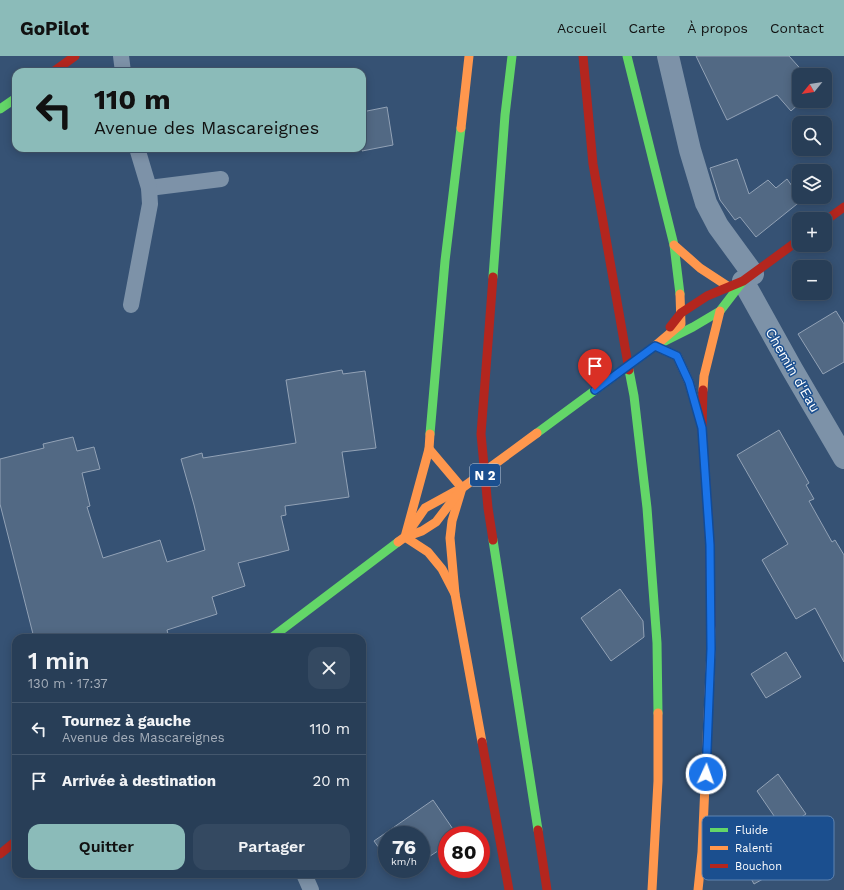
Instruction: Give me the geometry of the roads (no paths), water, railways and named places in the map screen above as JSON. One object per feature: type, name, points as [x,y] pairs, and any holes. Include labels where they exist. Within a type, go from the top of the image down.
[{"type":"main road","points":[[58,68],[75,56]]},
{"type":"main road","points":[[405,537],[429,449],[445,261],[470,56]]},
{"type":"main road","name":"N 2","points":[[512,56],[505,115],[481,434],[488,508],[547,890]]},
{"type":"main road","points":[[583,56],[593,164],[634,396],[647,508],[657,643],[658,780],[652,890]]},
{"type":"main road","points":[[405,537],[425,508],[474,480],[655,346],[681,324],[681,301],[674,245],[627,56]]},
{"type":"main road","points":[[0,109],[12,101]]},
{"type":"main road","points":[[832,216],[844,207]]},
{"type":"main road","points":[[674,245],[691,262],[707,274],[741,280]]},
{"type":"main road","points":[[681,313],[707,296],[741,280],[792,245]]},
{"type":"main road","points":[[704,816],[711,649],[710,545],[702,428],[704,376],[720,311],[741,280]]},
{"type":"main road","points":[[655,346],[693,327],[720,311]]},
{"type":"main road","points":[[655,346],[677,356],[689,382],[702,428]]},
{"type":"main road","points":[[429,449],[462,488]]},
{"type":"main road","points":[[276,634],[405,537],[422,531],[436,522],[462,488]]},
{"type":"main road","points":[[462,488],[452,521],[450,538],[455,594],[509,890]]},
{"type":"main road","points":[[405,537],[428,552],[442,569],[455,594]]},
{"type":"main road","points":[[0,854],[12,844]]},
{"type":"main road","points":[[698,890],[702,852]]},
{"type":"street","name":"Chemin d'Eau","points":[[668,56],[690,150],[706,203],[718,226],[741,280],[844,458]]},
{"type":"lane","points":[[121,56],[123,68]]},
{"type":"lane","points":[[131,305],[150,204],[149,188],[138,152]]},
{"type":"lane","points":[[149,188],[221,179]]},
{"type":"lane","points":[[306,878],[311,890]]}]
